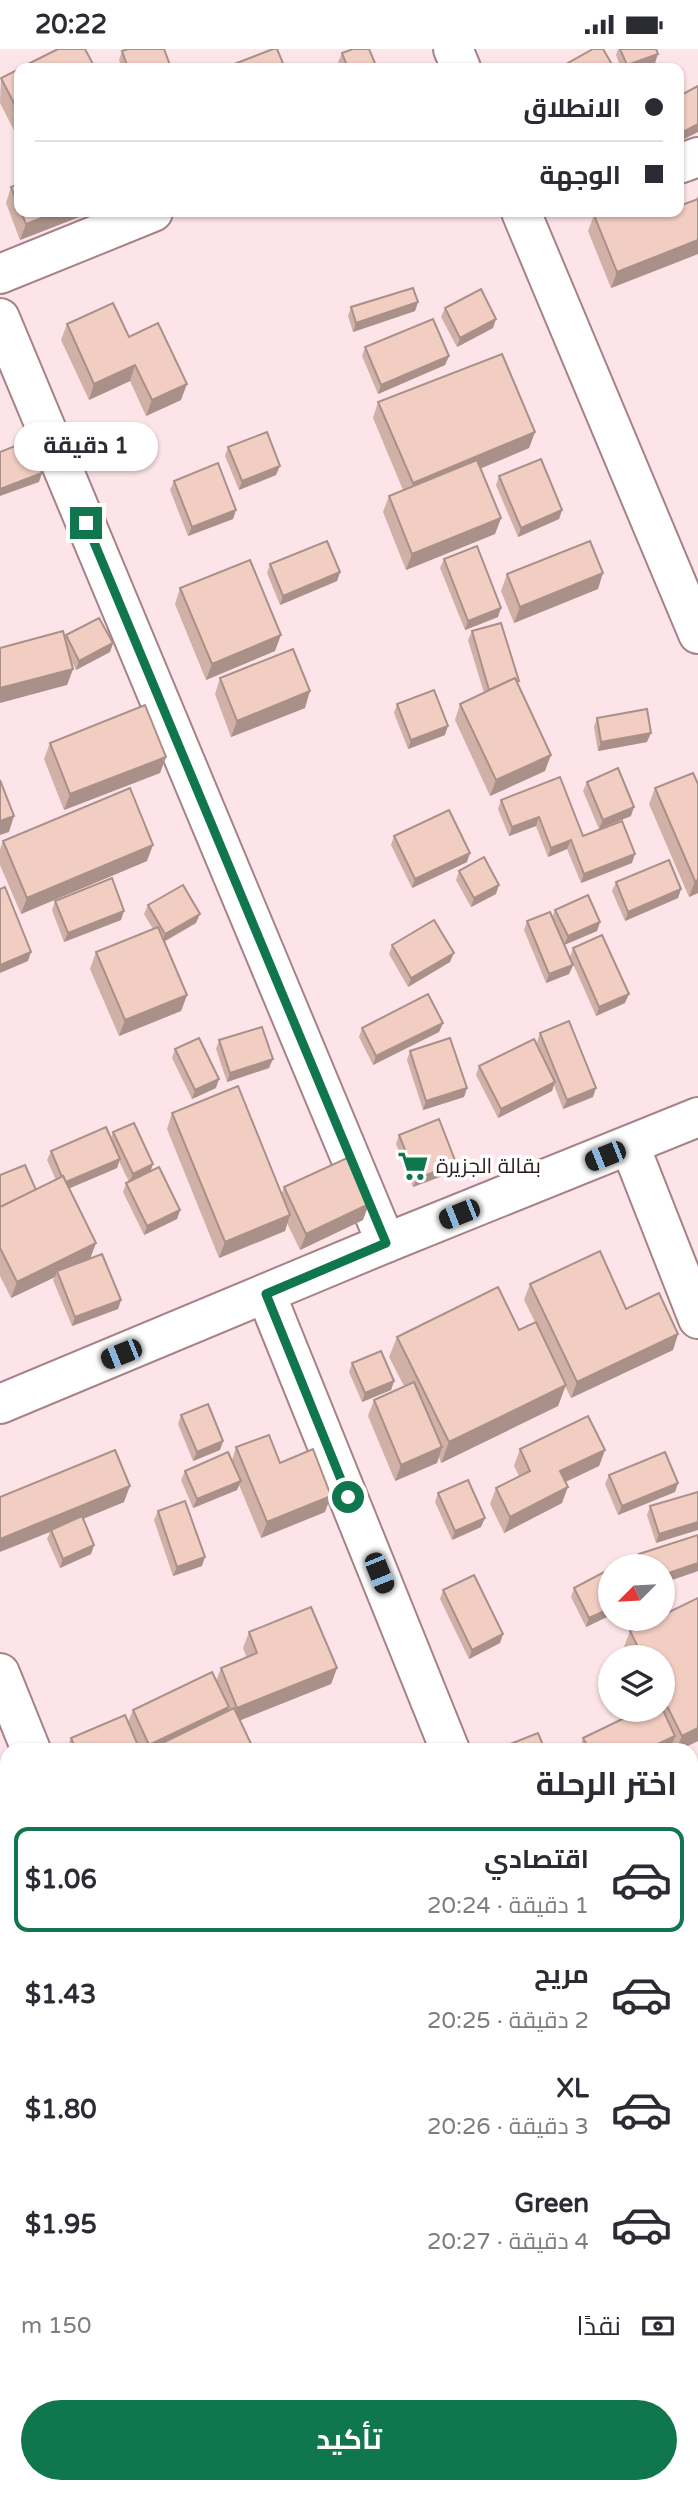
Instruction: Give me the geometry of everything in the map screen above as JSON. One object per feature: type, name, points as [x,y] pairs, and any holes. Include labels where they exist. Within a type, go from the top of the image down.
[{"type":"street","points":[[0,274],[141,217]]},
{"type":"street","points":[[534,217],[698,634]]},
{"type":"street","points":[[0,317],[386,1243]]},
{"type":"street","points":[[0,1404],[386,1243],[698,1117]]},
{"type":"street","points":[[630,1146],[698,1319]]},
{"type":"street","points":[[266,1294],[447,1743]]},
{"type":"street","points":[[0,1674],[28,1743]]},
{"type":"building","points":[[58,49],[85,49],[92,63],[30,63]]},
{"type":"building","points":[[164,49],[169,63],[126,63],[122,51]]},
{"type":"building","points":[[277,49],[283,63],[237,63]]},
{"type":"building","points":[[353,49],[369,49],[375,63],[346,63],[342,53]]},
{"type":"building","points":[[593,49],[603,49],[611,63],[568,63]]},
{"type":"building","points":[[620,49],[656,49],[658,54],[633,63],[626,63]]},
{"type":"building","points":[[14,72],[14,103],[1,78]]},
{"type":"building","points":[[698,86],[698,124],[684,131],[684,93]]},
{"type":"building","points":[[698,199],[698,240],[617,272],[595,217],[684,217],[684,204]]},
{"type":"building","points":[[23,217],[44,217],[26,224]]},
{"type":"building","points":[[413,288],[418,302],[356,323],[351,307]]},
{"type":"building","points":[[481,289],[496,319],[460,338],[445,308]]},
{"type":"building","points":[[113,303],[129,337],[158,323],[187,384],[152,400],[135,365],[94,384],[67,324]]},
{"type":"building","points":[[433,319],[449,356],[381,385],[365,347]]},
{"type":"building","points":[[502,354],[535,432],[413,483],[378,402]]},
{"type":"building","points":[[267,432],[280,466],[242,481],[228,447]]},
{"type":"building","points":[[30,440],[42,473],[0,489],[0,452]]},
{"type":"building","points":[[541,459],[562,510],[521,528],[499,476]]},
{"type":"building","points":[[477,460],[501,518],[412,554],[389,496]]},
{"type":"building","points":[[218,463],[236,510],[192,527],[174,481]]},
{"type":"building","points":[[327,541],[340,572],[283,596],[270,564]]},
{"type":"building","points":[[590,541],[603,573],[520,607],[507,574]]},
{"type":"building","points":[[477,546],[501,608],[468,621],[444,559]]},
{"type":"building","points":[[250,560],[281,635],[212,664],[180,588]]},
{"type":"building","points":[[99,618],[113,643],[79,661],[66,635]]},
{"type":"building","points":[[501,623],[519,681],[515,678],[489,690],[472,631]]},
{"type":"building","points":[[63,631],[73,669],[0,688],[0,648]]},
{"type":"building","points":[[293,649],[310,691],[237,721],[220,678]]},
{"type":"building","points":[[515,678],[551,755],[496,780],[460,704]]},
{"type":"building","points":[[434,690],[448,726],[411,740],[397,704]]},
{"type":"building","points":[[145,705],[166,757],[70,794],[50,743]]},
{"type":"building","points":[[647,709],[651,733],[601,742],[597,718]]},
{"type":"building","points":[[618,768],[634,807],[603,820],[587,782]]},
{"type":"building","points":[[693,773],[698,784],[698,880],[695,881],[655,788]]},
{"type":"building","points":[[560,777],[583,836],[622,821],[635,854],[584,874],[571,840],[551,848],[539,817],[512,827],[501,800]]},
{"type":"building","points":[[0,780],[14,816],[0,821]]},
{"type":"building","points":[[130,788],[153,845],[27,898],[3,841]]},
{"type":"building","points":[[449,810],[470,853],[415,879],[394,836]]},
{"type":"building","points":[[484,857],[499,885],[474,898],[459,871]]},
{"type":"building","points":[[669,860],[681,889],[628,912],[616,882]]},
{"type":"building","points":[[112,878],[124,911],[68,933],[55,901]]},
{"type":"building","points":[[183,885],[200,914],[165,934],[148,905]]},
{"type":"building","points":[[5,887],[31,952],[0,965],[0,889]]},
{"type":"building","points":[[588,895],[600,922],[568,936],[555,910]]},
{"type":"building","points":[[550,912],[573,965],[549,974],[527,921]]},
{"type":"building","points":[[434,920],[454,953],[411,978],[392,945]]},
{"type":"building","points":[[158,927],[187,995],[125,1020],[96,952]]},
{"type":"building","points":[[602,935],[629,994],[599,1007],[573,948]]},
{"type":"building","points":[[428,994],[443,1023],[376,1056],[362,1028]]},
{"type":"building","points":[[569,1021],[596,1088],[567,1100],[540,1033]]},
{"type":"building","points":[[262,1027],[273,1059],[230,1073],[219,1040]]},
{"type":"building","points":[[199,1038],[219,1079],[195,1090],[175,1049]]},
{"type":"building","points":[[450,1038],[467,1088],[426,1101],[410,1051]]},
{"type":"building","points":[[534,1039],[555,1082],[501,1109],[479,1066]]},
{"type":"building","points":[[238,1086],[290,1215],[225,1242],[172,1113]]},
{"type":"building","points":[[439,1119],[456,1163],[417,1179],[399,1135]]},
{"type":"building","points":[[134,1123],[153,1164],[133,1174],[113,1132]]},
{"type":"building","points":[[106,1127],[120,1159],[66,1182],[51,1151]]},
{"type":"building","points":[[347,1158],[369,1204],[306,1234],[284,1187]]},
{"type":"building","points":[[25,1165],[36,1190],[0,1207],[0,1175]]},
{"type":"building","points":[[159,1167],[180,1210],[147,1226],[126,1183]]},
{"type":"building","points":[[63,1176],[96,1243],[17,1282],[0,1248],[0,1207]]},
{"type":"building","points":[[600,1251],[626,1309],[659,1293],[678,1334],[577,1382],[530,1284]]},
{"type":"building","points":[[102,1254],[121,1300],[75,1317],[57,1271]]},
{"type":"building","points":[[498,1287],[519,1330],[536,1322],[566,1385],[449,1442],[397,1337]]},
{"type":"building","points":[[381,1351],[394,1381],[365,1393],[352,1363]]},
{"type":"building","points":[[414,1382],[442,1447],[401,1465],[374,1400]]},
{"type":"building","points":[[208,1404],[223,1441],[197,1452],[181,1415]]},
{"type":"building","points":[[588,1416],[605,1450],[560,1471],[568,1487],[510,1517],[496,1488],[530,1471],[520,1449]]},
{"type":"building","points":[[269,1435],[280,1463],[313,1449],[331,1496],[267,1522],[236,1447]]},
{"type":"building","points":[[115,1450],[130,1486],[0,1539],[0,1497]]},
{"type":"building","points":[[228,1452],[241,1481],[197,1499],[185,1471]]},
{"type":"building","points":[[665,1452],[678,1483],[622,1506],[609,1475]]},
{"type":"building","points":[[468,1480],[485,1518],[455,1531],[438,1493]]},
{"type":"building","points":[[698,1492],[698,1522],[659,1534],[650,1506]]},
{"type":"building","points":[[185,1501],[205,1557],[177,1567],[158,1511]]},
{"type":"building","points":[[82,1516],[94,1545],[63,1559],[51,1530]]},
{"type":"building","points":[[698,1535],[698,1563],[676,1571],[676,1554],[639,1554]]},
{"type":"building","points":[[474,1575],[503,1634],[472,1650],[443,1590]]},
{"type":"building","points":[[598,1575],[598,1614],[589,1618],[574,1588]]},
{"type":"building","points":[[698,1598],[698,1728],[682,1736],[675,1722],[675,1645],[637,1645],[630,1631],[676,1631],[676,1609]]},
{"type":"building","points":[[311,1607],[337,1668],[237,1708],[221,1668],[257,1653],[249,1632]]},
{"type":"building","points":[[212,1672],[229,1707],[153,1743],[148,1743],[133,1710]]},
{"type":"building","points":[[234,1708],[251,1743],[162,1743]]},
{"type":"building","points":[[125,1715],[137,1743],[73,1743],[71,1738]]},
{"type":"building","points":[[616,1722],[669,1722],[675,1736],[660,1743],[586,1743],[583,1738]]},
{"type":"building","points":[[538,1733],[542,1743],[513,1743]]},
{"type":"place","name":"بقالة الجزيرة","points":[[413,1166]]},
{"type":"route","points":[[86,523],[386,1243],[266,1294],[348,1497]]}]
